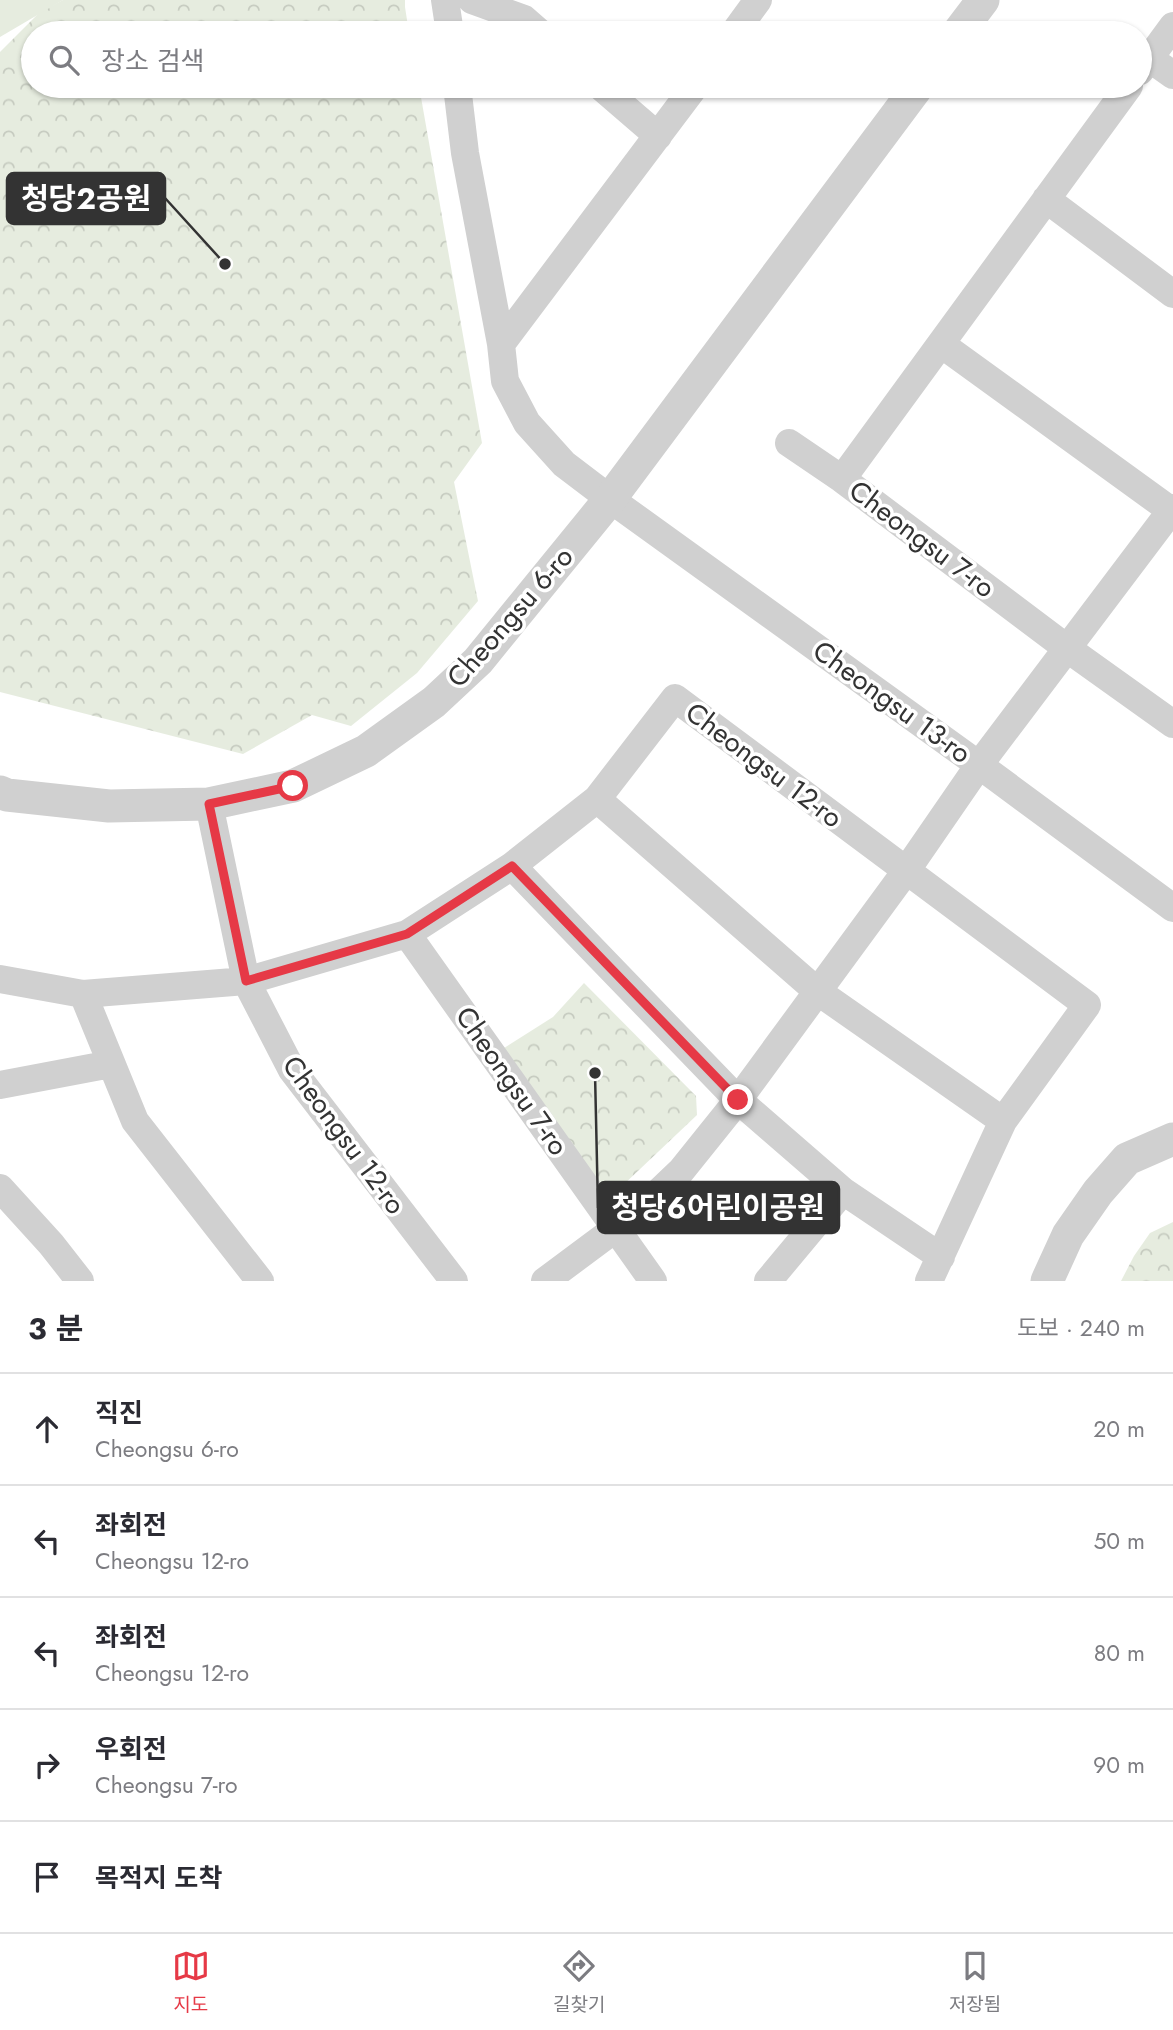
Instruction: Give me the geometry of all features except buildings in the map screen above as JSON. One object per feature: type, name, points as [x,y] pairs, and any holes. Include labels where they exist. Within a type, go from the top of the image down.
[{"type":"street","points":[[445,0],[448,21]]},
{"type":"street","points":[[472,0],[534,17]]},
{"type":"street","points":[[743,21],[758,0]]},
{"type":"street","points":[[967,21],[983,0]]},
{"type":"street","points":[[1152,54],[1173,26]]},
{"type":"street","points":[[1152,67],[1173,75]]},
{"type":"street","points":[[458,98],[465,153],[501,344],[505,380],[527,423],[564,464],[610,499]]},
{"type":"street","points":[[614,98],[658,136]]},
{"type":"street","points":[[501,344],[686,98]]},
{"type":"street","name":"Cheongsu 6-ro","points":[[0,792],[109,806],[209,804],[293,786],[366,751],[434,702],[478,661],[610,499],[909,98]]},
{"type":"street","name":"Cheongsu 7-ro","points":[[1120,98],[842,479],[1068,649],[1173,724]]},
{"type":"street","points":[[1046,198],[1173,294]]},
{"type":"street","points":[[545,1281],[639,1211],[681,1171],[738,1100],[906,871],[979,765],[1172,510],[941,344]]},
{"type":"street","points":[[789,443],[842,479]]},
{"type":"street","name":"Cheongsu 13-ro","points":[[610,499],[1173,908]]},
{"type":"street","name":"Cheongsu 12-ro","points":[[246,981],[407,934],[512,866],[597,799],[675,698],[906,871]]},
{"type":"street","points":[[597,799],[817,991],[1003,1121]]},
{"type":"street","name":"Cheongsu 12-ro","points":[[209,804],[246,981],[292,1070],[454,1281]]},
{"type":"street","points":[[512,866],[738,1100],[935,1269],[1003,1121],[1087,1004],[906,871]]},
{"type":"street","name":"Cheongsu 7-ro","points":[[407,934],[653,1281]]},
{"type":"street","points":[[0,979],[83,993],[246,981]]},
{"type":"street","points":[[83,993],[135,1121],[260,1281]]},
{"type":"street","points":[[0,1085],[111,1064]]},
{"type":"street","points":[[1047,1281],[1068,1234],[1126,1159],[1173,1139]]},
{"type":"street","points":[[0,1188],[51,1244],[80,1281]]},
{"type":"street","points":[[768,1281],[843,1191]]},
{"type":"green space","points":[[0,0],[63,0],[27,21],[21,21],[21,25],[0,37]]},
{"type":"green space","points":[[63,0],[405,0],[407,21],[31,21],[40,12]]},
{"type":"green space","points":[[21,31],[21,98],[421,98],[482,443],[454,482],[478,601],[417,673],[351,726],[312,715],[243,754],[0,692],[0,52]]},
{"type":"green space","points":[[584,983],[696,1096],[697,1115],[620,1188],[603,1189],[501,1050],[553,1017]]},
{"type":"green space","points":[[1173,1222],[1173,1281],[1121,1281],[1150,1233]]},
{"type":"place","name":"청당2공원","points":[[225,264]]},
{"type":"place","name":"청당6어린이공원","points":[[595,1073]]},
{"type":"route","points":[[293,786],[209,804],[246,981],[407,934],[512,866],[738,1100]]}]
